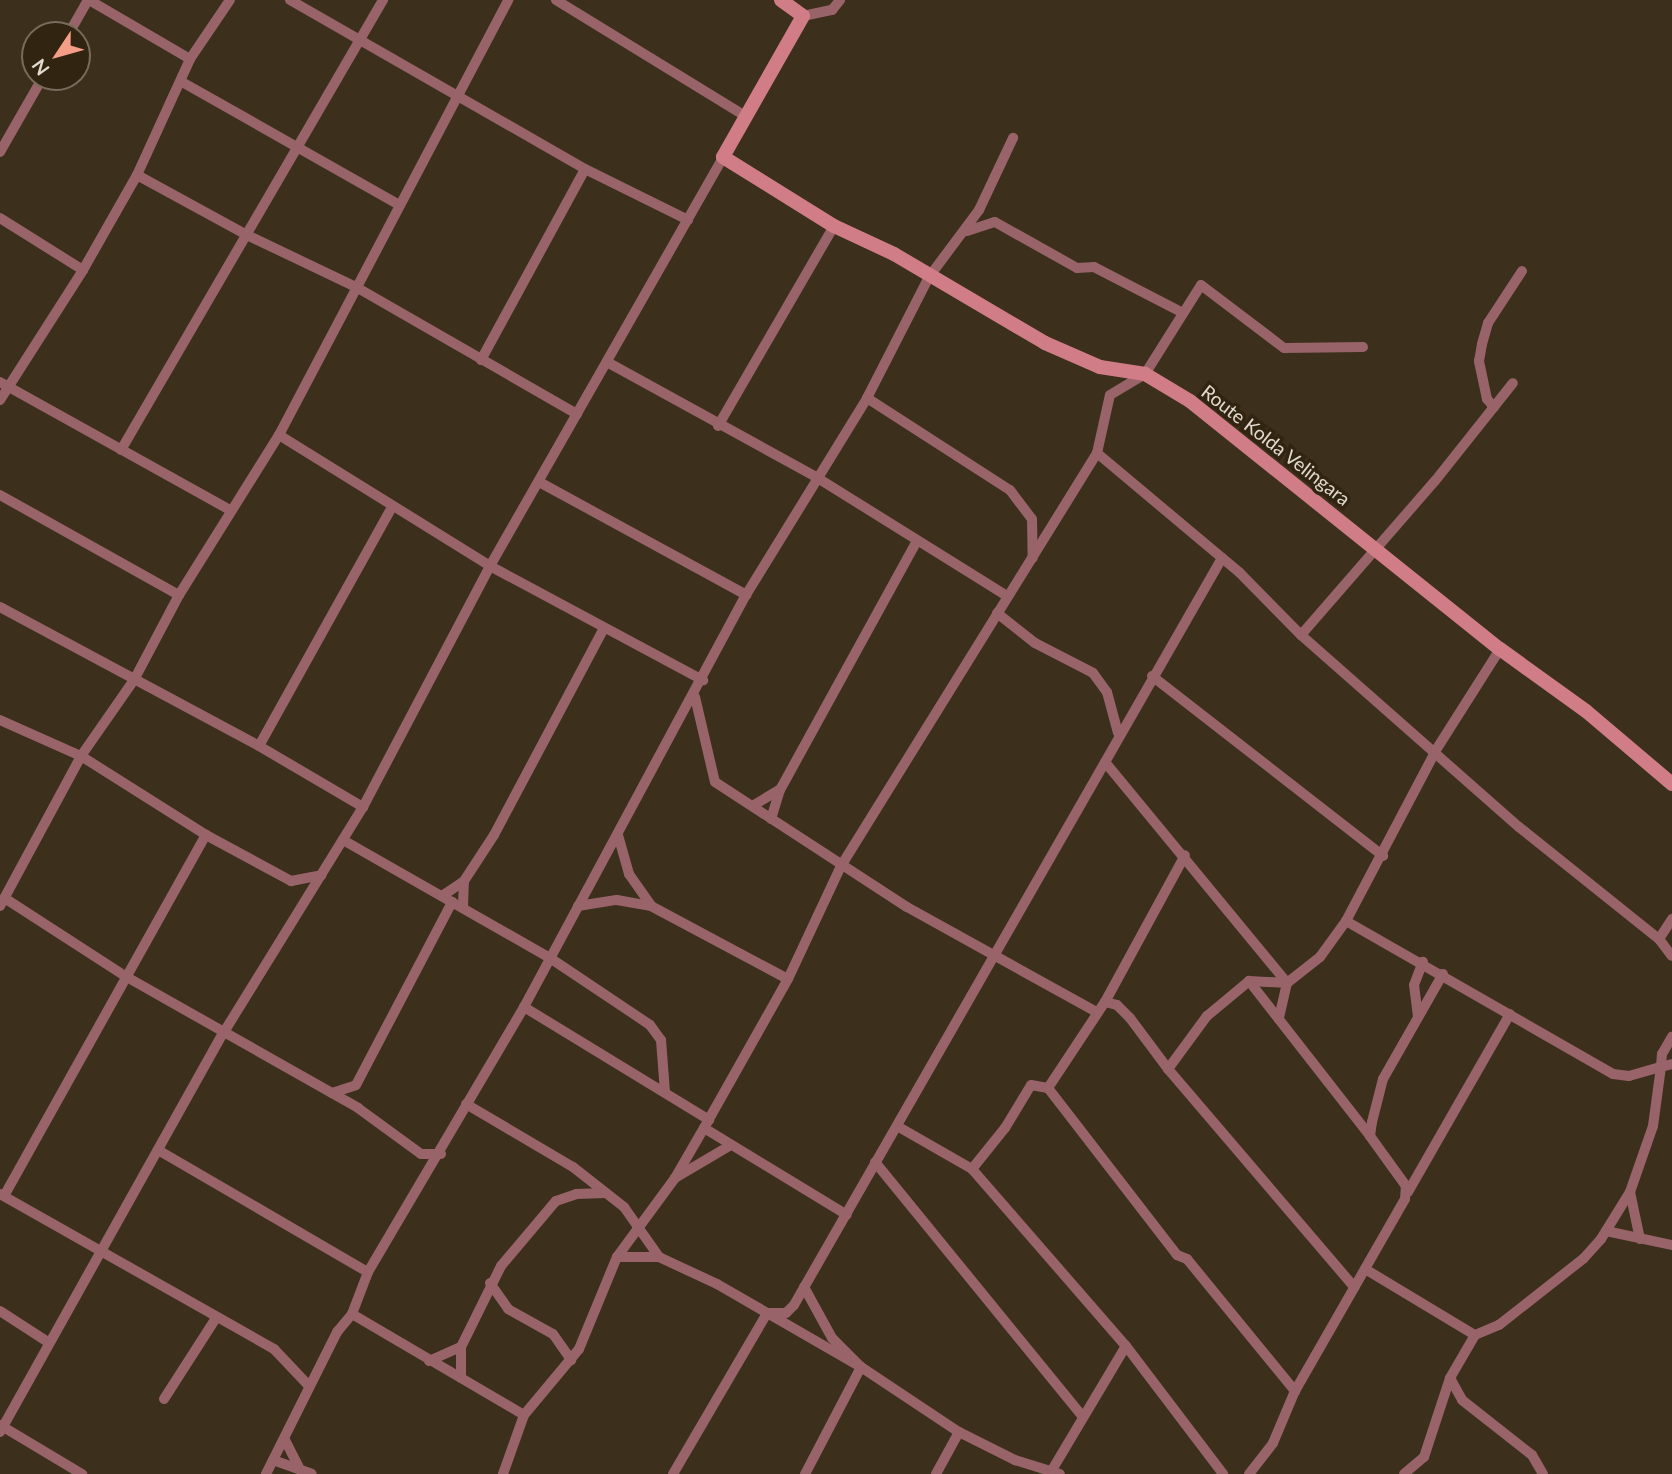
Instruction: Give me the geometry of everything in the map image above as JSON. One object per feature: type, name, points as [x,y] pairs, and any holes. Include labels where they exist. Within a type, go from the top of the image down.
[{"type":"main road","points":[[723,157],[744,115],[803,16],[781,0]]},
{"type":"main road","name":"Route Kolda Velingara","points":[[723,157],[834,226],[1067,354],[1100,367],[1145,374],[1227,428],[1500,649],[1586,711],[1672,784]]},
{"type":"street","points":[[76,21],[88,0],[190,59]]},
{"type":"street","points":[[0,400],[4,385],[83,270],[137,175],[182,82],[190,59],[230,0]]},
{"type":"street","points":[[290,0],[363,38],[585,169],[688,220]]},
{"type":"street","points":[[121,450],[249,236],[383,0]]},
{"type":"street","points":[[441,1154],[421,1154],[358,1108],[125,976],[3,903],[81,756],[134,680],[179,595],[279,435],[508,0]]},
{"type":"street","points":[[555,0],[744,115]]},
{"type":"street","points":[[803,16],[832,10],[840,0]]},
{"type":"street","points":[[182,82],[399,205]]},
{"type":"street","points":[[0,152],[35,91]]},
{"type":"street","points":[[266,1474],[285,1440],[309,1386],[352,1314],[368,1272],[441,1154],[466,1104],[524,1007],[695,697],[746,595],[816,477],[867,398],[929,277],[967,232],[1013,138]]},
{"type":"street","points":[[82,1474],[2,1428],[224,1032],[344,840],[490,566],[541,483],[577,414],[723,157]]},
{"type":"street","points":[[481,359],[585,169]]},
{"type":"street","points":[[137,175],[249,236],[356,287],[577,414]]},
{"type":"street","points":[[0,218],[83,270]]},
{"type":"street","points":[[967,232],[995,222],[1077,268],[1094,267],[1183,313]]},
{"type":"street","points":[[718,426],[834,226]]},
{"type":"street","points":[[1494,407],[1487,399],[1479,361],[1482,344],[1488,323],[1522,271]]},
{"type":"street","points":[[503,1474],[508,1448],[524,1415],[571,1360],[617,1257],[675,1178],[706,1124],[788,979],[841,866],[1097,453],[1110,395],[1145,374],[1201,285],[1284,348],[1363,346]]},
{"type":"street","points":[[607,362],[718,426],[816,477],[1007,596]]},
{"type":"street","points":[[1301,635],[1374,547],[1435,481],[1513,383]]},
{"type":"street","points":[[4,385],[230,510]]},
{"type":"street","points":[[867,398],[1010,490],[1032,519],[1033,559]]},
{"type":"street","points":[[279,435],[490,566],[603,630],[703,680]]},
{"type":"street","points":[[1097,453],[1222,558],[1301,635],[1436,750],[1592,890],[1659,939],[1672,956]]},
{"type":"street","points":[[541,483],[746,595]]},
{"type":"street","points":[[0,495],[179,595]]},
{"type":"street","points":[[259,746],[392,507]]},
{"type":"street","points":[[771,819],[780,790],[917,541]]},
{"type":"street","points":[[767,1313],[786,1313],[804,1287],[995,957],[1105,762],[1118,733],[1222,558]]},
{"type":"street","points":[[0,607],[259,746],[362,807]]},
{"type":"street","points":[[997,613],[1035,643],[1093,673],[1107,692],[1118,733]]},
{"type":"street","points":[[442,896],[464,881],[603,630]]},
{"type":"street","points":[[1279,1019],[1287,983],[1320,957],[1346,921],[1383,856],[1436,750],[1500,649]]},
{"type":"street","points":[[1152,676],[1383,856]]},
{"type":"street","points":[[695,697],[715,782],[754,805],[841,866],[995,957],[1098,1013]]},
{"type":"street","points":[[0,720],[81,756],[206,835],[291,881],[321,874]]},
{"type":"street","points":[[1105,762],[1185,855],[1287,983]]},
{"type":"street","points":[[754,805],[780,790]]},
{"type":"street","points":[[206,835],[2,1195],[47,1223],[102,1248],[121,1266],[274,1349],[292,1363],[309,1386]]},
{"type":"street","points":[[618,835],[629,874],[651,906]]},
{"type":"street","points":[[344,840],[550,958],[658,1033],[665,1092]]},
{"type":"street","points":[[1048,1087],[1105,1002],[1185,855]]},
{"type":"street","points":[[463,907],[464,881]]},
{"type":"street","points":[[578,906],[617,900],[651,906],[788,979]]},
{"type":"street","points":[[358,1108],[356,1085],[452,902]]},
{"type":"street","points":[[1659,939],[1672,919]]},
{"type":"street","points":[[1346,921],[1423,962],[1613,1074],[1629,1076],[1667,1065]]},
{"type":"street","points":[[1418,1017],[1414,985],[1423,962]]},
{"type":"street","points":[[1370,1136],[1383,1079],[1443,974]]},
{"type":"street","points":[[1168,1069],[1180,1048],[1208,1016],[1249,981],[1287,983]]},
{"type":"street","points":[[1249,981],[1370,1136],[1408,1192]]},
{"type":"street","points":[[1105,1002],[1117,1005],[1130,1018],[1168,1069],[1354,1287]]},
{"type":"street","points":[[524,1007],[665,1092],[731,1144],[847,1215]]},
{"type":"street","points":[[1249,1474],[1273,1443],[1295,1391],[1510,1014]]},
{"type":"street","points":[[1404,1474],[1424,1457],[1450,1378],[1475,1335],[1499,1325],[1584,1258],[1606,1231],[1630,1192],[1653,1126],[1667,1065],[1662,1054],[1672,1037]]},
{"type":"street","points":[[1156,1053],[1180,1048]]},
{"type":"street","points":[[332,1093],[356,1085]]},
{"type":"street","points":[[972,1169],[1005,1128],[1031,1085],[1048,1087],[1177,1255],[1187,1259],[1295,1391]]},
{"type":"street","points":[[466,1104],[573,1167],[640,1225],[659,1257]]},
{"type":"street","points":[[897,1126],[972,1169],[1126,1346],[1223,1474]]},
{"type":"street","points":[[675,1178],[731,1144]]},
{"type":"street","points":[[158,1150],[368,1272]]},
{"type":"street","points":[[875,1162],[1082,1416]]},
{"type":"street","points":[[1630,1192],[1640,1238]]},
{"type":"street","points":[[461,1378],[461,1347],[484,1303],[490,1283],[555,1201],[576,1194],[605,1194]]},
{"type":"street","points":[[1606,1231],[1672,1245]]},
{"type":"street","points":[[617,1257],[659,1257],[767,1313],[861,1367],[959,1432],[1015,1460],[1056,1472],[1082,1416],[1126,1346]]},
{"type":"street","points":[[1364,1269],[1475,1335]]},
{"type":"street","points":[[490,1283],[502,1303],[517,1316],[553,1334],[571,1360]]},
{"type":"street","points":[[804,1287],[832,1338],[861,1367]]},
{"type":"street","points":[[484,1303],[502,1303]]},
{"type":"street","points":[[0,1311],[48,1342]]},
{"type":"street","points":[[673,1474],[767,1313]]},
{"type":"street","points":[[352,1314],[524,1415]]},
{"type":"street","points":[[164,1399],[216,1318]]},
{"type":"street","points":[[429,1361],[461,1347]]},
{"type":"street","points":[[805,1474],[861,1367]]},
{"type":"street","points":[[1450,1378],[1462,1400],[1532,1455],[1543,1474]]},
{"type":"street","points":[[936,1474],[959,1432]]},
{"type":"street","points":[[285,1440],[299,1467]]},
{"type":"street","points":[[273,1460],[299,1467],[312,1474]]}]
